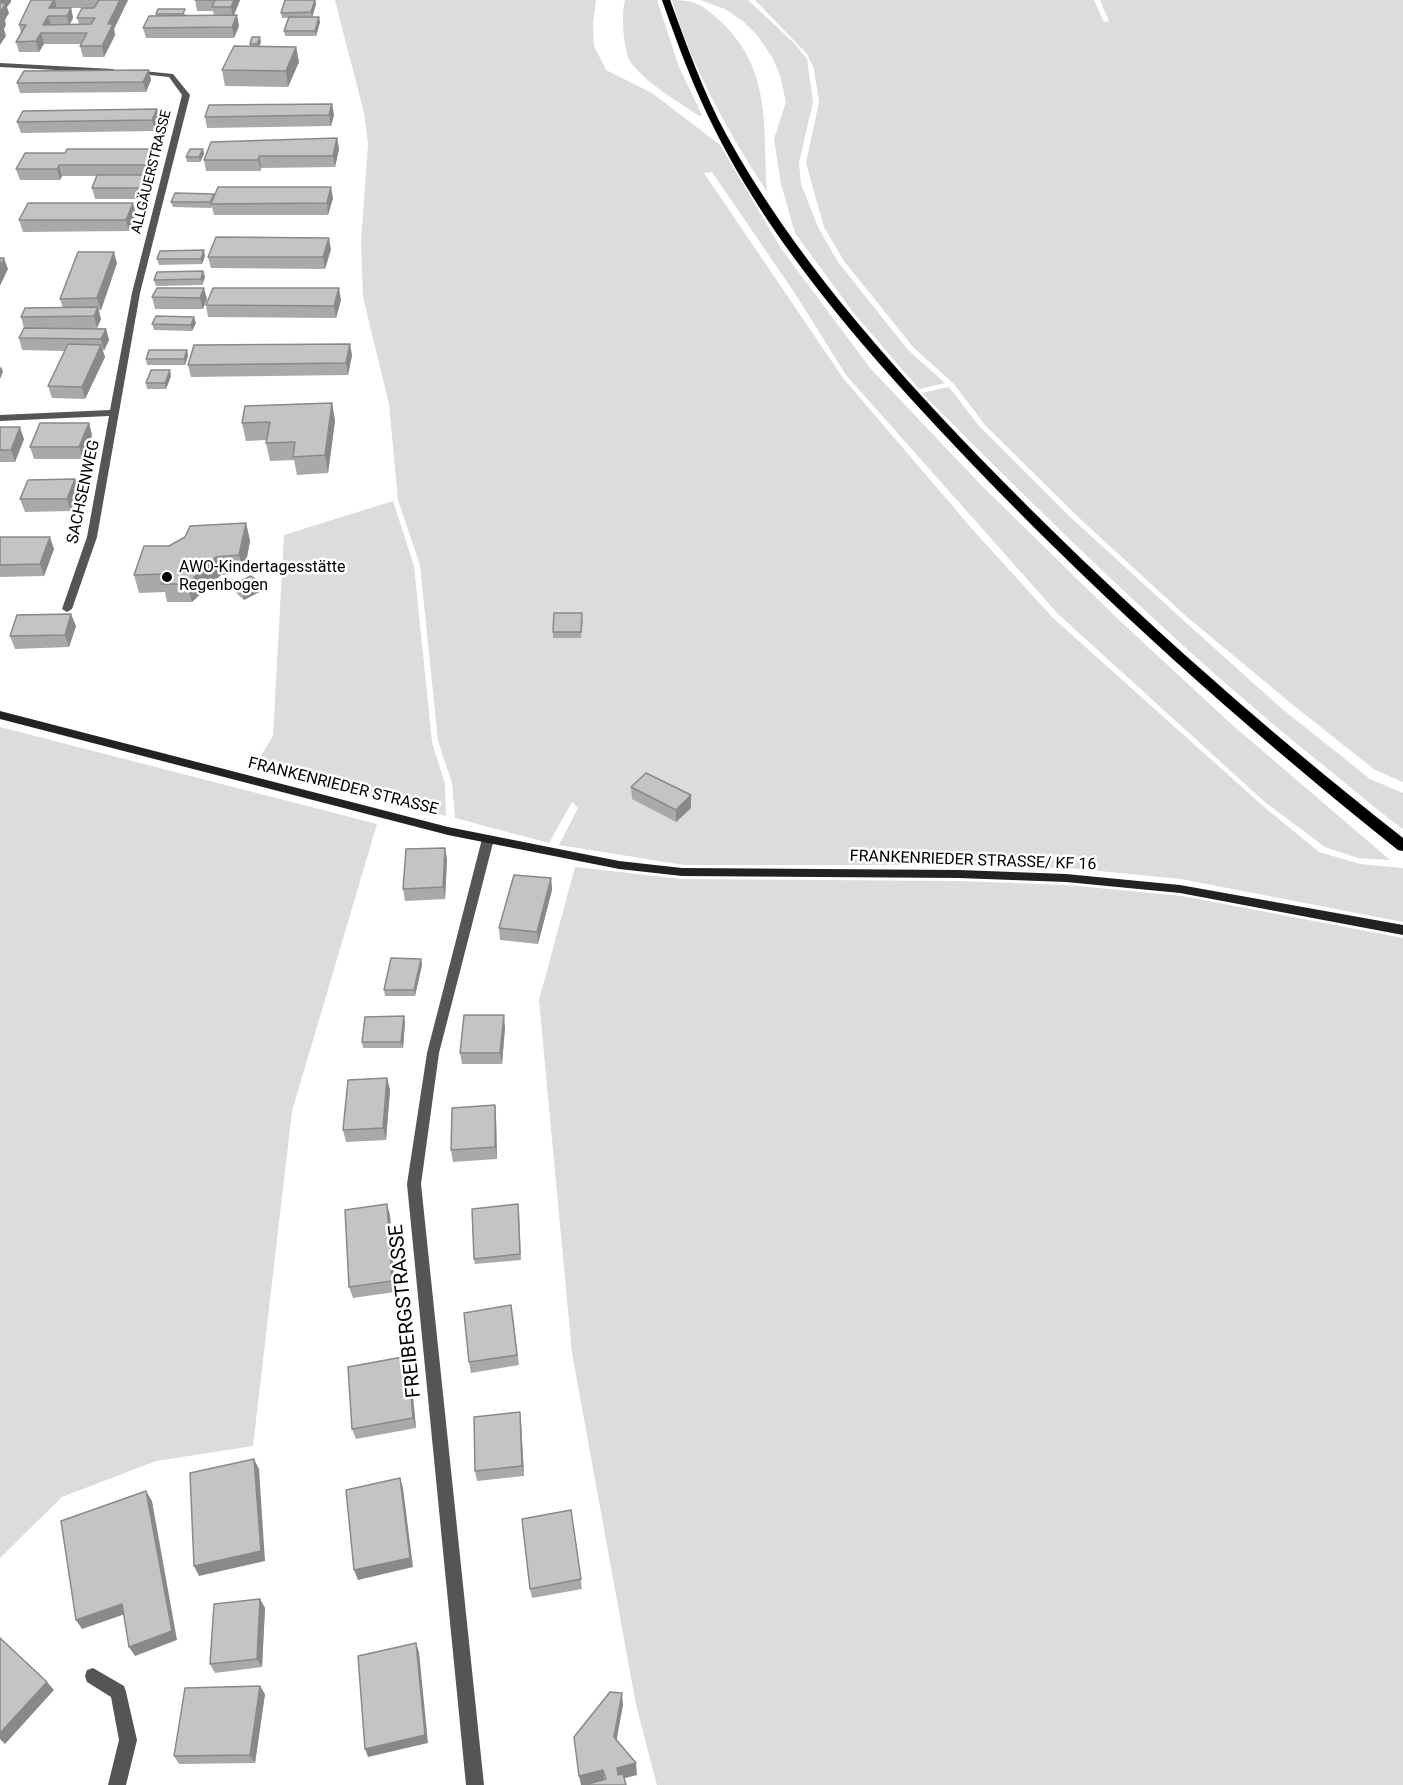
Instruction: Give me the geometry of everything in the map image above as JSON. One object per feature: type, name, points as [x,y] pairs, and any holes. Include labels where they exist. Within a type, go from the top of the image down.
[{"type":"main road","points":[[666,0],[688,67],[708,108],[754,187],[784,234],[843,314],[911,393],[1034,520],[1131,615],[1248,718],[1403,846]]},
{"type":"street","name":"ALLGÄUERSTRASSE","points":[[0,65],[171,75],[186,95],[136,293],[115,413]]},
{"type":"street","points":[[0,418],[115,413]]},
{"type":"street","name":"SACHSENWEG","points":[[67,609],[92,537],[115,413]]},
{"type":"street","name":"FRANKENRIEDER STRASSE","points":[[0,715],[116,743],[246,780],[488,839],[619,865],[682,872]]},
{"type":"street","name":"FREIBERGSTRASSE","points":[[475,1785],[414,1184],[433,1053],[488,839]]},
{"type":"street","name":"FRANKENRIEDER STRASSE/ KF 16","points":[[682,872],[959,874],[1066,878],[1180,889],[1403,930]]},
{"type":"street","points":[[93,1676],[118,1692],[128,1740],[117,1785]]},
{"type":"shaded area","points":[[335,0],[596,0],[593,24],[594,46],[606,70],[652,93],[720,145],[782,250],[871,369],[981,485],[1118,619],[1230,723],[1390,860],[1358,858],[1325,847],[1266,803],[1058,614],[846,375],[796,295],[712,172],[704,173],[843,378],[973,530],[1053,618],[1263,806],[1319,852],[1360,864],[1403,868],[1403,922],[1181,879],[1068,868],[961,865],[684,865],[559,845],[578,808],[572,802],[549,843],[455,818],[452,783],[438,741],[420,565],[398,500],[389,404],[363,297],[361,242],[368,143],[364,113]]},
{"type":"shaded area","points":[[625,0],[657,0],[679,67],[702,115],[699,116],[664,92],[632,64],[624,33]]},
{"type":"shaded area","points":[[672,0],[693,2],[709,11],[737,39],[749,59],[762,100],[767,192],[712,99],[690,51]]},
{"type":"shaded area","points":[[700,0],[748,0],[795,44],[807,59],[813,102],[799,163],[801,184],[818,227],[838,262],[908,350],[945,383],[919,389],[853,312],[795,233],[781,184],[774,139],[786,102],[780,75],[772,57],[757,35],[744,22],[725,9]]},
{"type":"shaded area","points":[[755,0],[1094,0],[1104,22],[1109,21],[1100,0],[1403,0],[1403,782],[1375,770],[1187,617],[1076,515],[985,425],[954,384],[914,348],[844,261],[824,227],[806,163],[819,102],[814,69],[807,54]]},
{"type":"shaded area","points":[[949,387],[979,426],[1069,516],[1281,708],[1370,779],[1403,793],[1403,829],[1266,718],[1164,628],[1066,536],[922,393]]},
{"type":"shaded area","points":[[393,501],[414,566],[432,742],[445,784],[446,816],[253,769],[273,736],[284,535]]},
{"type":"shaded area","points":[[0,727],[377,824],[292,1111],[253,1446],[156,1461],[62,1497],[0,1558]]},
{"type":"shaded area","points":[[575,867],[682,879],[958,881],[1067,885],[1182,896],[1403,938],[1403,1785],[657,1785],[636,1705],[572,1353],[539,1000]]},
{"type":"building","points":[[0,0],[3,0],[1,3],[6,3],[0,12]]},
{"type":"building","points":[[31,0],[54,0],[49,8],[71,8],[67,16],[48,16],[43,25],[91,24],[95,18],[77,18],[82,8],[94,8],[99,0],[120,0],[108,24],[113,24],[102,46],[80,46],[87,33],[41,33],[36,41],[16,42],[26,25],[19,25]]},
{"type":"building","points":[[215,0],[234,0],[231,7],[212,7]]},
{"type":"building","points":[[285,0],[315,0],[311,12],[281,13]]},
{"type":"building","points":[[158,9],[185,9],[183,14],[156,14]]},
{"type":"building","points":[[237,15],[232,27],[143,28],[149,16]]},
{"type":"building","points":[[289,17],[319,17],[315,31],[284,31]]},
{"type":"building","points":[[252,37],[260,37],[257,44],[250,44]]},
{"type":"building","points":[[234,46],[296,47],[286,71],[222,70]]},
{"type":"building","points":[[149,70],[143,82],[17,83],[24,71]]},
{"type":"building","points":[[332,104],[329,115],[205,117],[209,105]]},
{"type":"building","points":[[157,109],[152,120],[17,122],[23,111]]},
{"type":"building","points":[[337,138],[333,156],[259,156],[258,160],[204,160],[211,142]]},
{"type":"building","points":[[67,149],[157,149],[150,165],[59,165],[57,169],[16,169],[25,153],[65,153]]},
{"type":"building","points":[[190,149],[203,149],[199,157],[186,157]]},
{"type":"building","points":[[97,175],[146,175],[141,188],[92,188]]},
{"type":"building","points":[[218,187],[331,187],[327,203],[211,204]]},
{"type":"building","points":[[175,193],[214,194],[210,202],[171,202]]},
{"type":"building","points":[[28,203],[133,203],[126,220],[19,220]]},
{"type":"building","points":[[216,237],[329,238],[323,257],[208,257]]},
{"type":"building","points":[[204,250],[201,259],[157,259],[160,251]]},
{"type":"building","points":[[78,252],[114,252],[97,298],[60,299]]},
{"type":"building","points":[[203,271],[201,279],[154,280],[157,272]]},
{"type":"building","points":[[157,288],[204,288],[200,298],[152,297]]},
{"type":"building","points":[[213,288],[339,288],[334,306],[206,305]]},
{"type":"building","points":[[98,307],[94,316],[21,317],[25,308]]},
{"type":"building","points":[[156,316],[194,317],[191,325],[152,324]]},
{"type":"building","points":[[24,328],[106,329],[101,339],[19,338]]},
{"type":"building","points":[[68,344],[101,345],[82,387],[48,386]]},
{"type":"building","points":[[350,344],[346,363],[188,365],[194,345]]},
{"type":"building","points":[[149,350],[187,350],[184,359],[146,359]]},
{"type":"building","points":[[151,370],[170,370],[165,383],[146,383]]},
{"type":"building","points":[[332,403],[325,455],[293,457],[295,442],[266,443],[270,422],[242,423],[245,406]]},
{"type":"building","points":[[40,423],[89,423],[79,447],[30,447]]},
{"type":"building","points":[[0,427],[20,427],[11,450],[0,450]]},
{"type":"building","points":[[75,479],[67,499],[20,499],[28,480]]},
{"type":"building","points":[[246,523],[239,555],[216,557],[187,584],[162,584],[165,574],[134,575],[144,546],[169,546],[185,537],[190,526]]},
{"type":"building","points":[[0,537],[50,537],[40,564],[0,565]]},
{"type":"building","points":[[251,576],[262,584],[243,594],[232,585]]},
{"type":"building","points":[[554,613],[582,613],[581,632],[553,632]]},
{"type":"building","points":[[71,614],[65,635],[10,636],[17,615]]},
{"type":"building","points":[[646,773],[691,795],[676,810],[631,787]]},
{"type":"building","points":[[445,848],[443,887],[403,889],[406,849]]},
{"type":"building","points":[[514,875],[551,878],[537,932],[499,928]]},
{"type":"building","points":[[391,958],[421,959],[414,990],[384,990]]},
{"type":"building","points":[[464,1015],[504,1015],[500,1053],[460,1053]]},
{"type":"building","points":[[404,1016],[401,1042],[362,1042],[365,1017]]},
{"type":"building","points":[[387,1078],[383,1128],[343,1130],[348,1080]]},
{"type":"building","points":[[495,1105],[495,1147],[451,1150],[452,1108]]},
{"type":"building","points":[[387,1204],[392,1281],[349,1287],[345,1210]]},
{"type":"building","points":[[518,1204],[520,1254],[474,1259],[472,1209]]},
{"type":"building","points":[[511,1305],[517,1355],[469,1362],[464,1313]]},
{"type":"building","points":[[408,1356],[413,1418],[352,1429],[348,1367]]},
{"type":"building","points":[[520,1412],[522,1466],[475,1471],[474,1417]]},
{"type":"building","points":[[254,1459],[261,1551],[194,1566],[190,1473]]},
{"type":"building","points":[[400,1478],[410,1558],[354,1570],[346,1490]]},
{"type":"building","points":[[146,1491],[172,1631],[129,1647],[122,1604],[76,1620],[61,1521]]},
{"type":"building","points":[[571,1510],[581,1579],[530,1589],[522,1519]]},
{"type":"building","points":[[260,1599],[257,1659],[210,1664],[214,1604]]},
{"type":"building","points":[[0,1638],[47,1682],[0,1733]]},
{"type":"building","points":[[416,1643],[425,1735],[365,1749],[358,1656]]},
{"type":"building","points":[[260,1686],[250,1755],[174,1756],[185,1688]]},
{"type":"building","points":[[610,1692],[622,1693],[614,1737],[636,1763],[617,1768],[618,1775],[623,1774],[626,1785],[585,1785],[606,1779],[603,1770],[579,1776],[574,1737]]},
{"type":"place","name":"AWO-Kindertagesstätte Regenbogen","points":[[167,577]]}]
